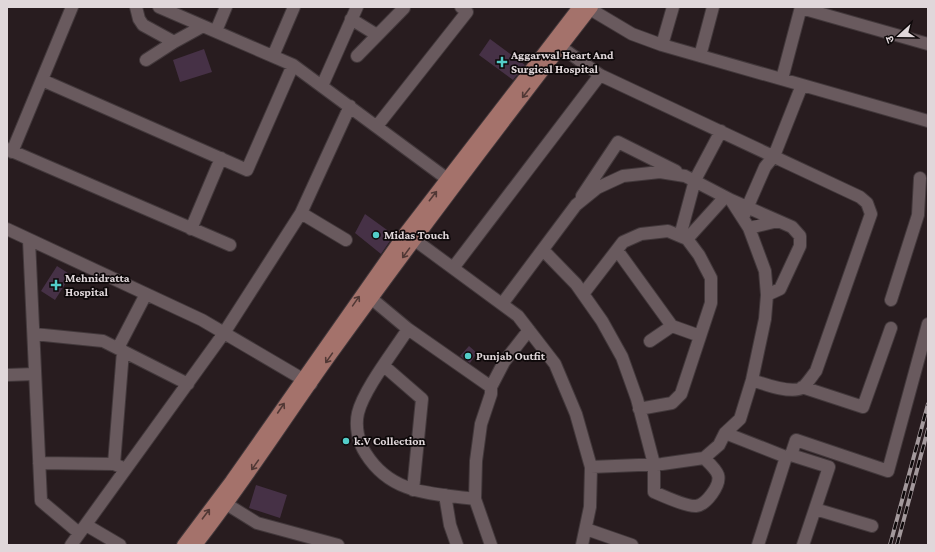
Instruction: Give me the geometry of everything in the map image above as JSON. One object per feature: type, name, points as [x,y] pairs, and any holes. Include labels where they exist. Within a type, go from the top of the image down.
[{"type":"main road","points":[[196,545],[228,505],[306,382],[405,233],[451,181],[561,47],[587,8]]},
{"type":"main road","points":[[183,545],[306,382],[372,299],[415,240],[451,181],[587,8]]},
{"type":"street","points":[[72,7],[42,80],[9,150],[230,245]]},
{"type":"street","points":[[136,7],[138,19],[143,25],[174,42]]},
{"type":"street","points":[[159,7],[293,65],[451,181]]},
{"type":"street","points":[[216,32],[226,7]]},
{"type":"street","points":[[273,56],[294,7]]},
{"type":"street","points":[[322,86],[357,7]]},
{"type":"street","points":[[377,126],[467,12],[461,7]]},
{"type":"street","points":[[662,45],[673,7]]},
{"type":"street","points":[[700,56],[714,7]]},
{"type":"street","points":[[782,79],[801,7],[928,44]]},
{"type":"street","points":[[357,56],[404,8]]},
{"type":"street","points":[[587,8],[632,34],[662,45],[928,120]]},
{"type":"street","points":[[351,19],[377,35]]},
{"type":"street","points":[[146,60],[203,26]]},
{"type":"street","points":[[561,47],[600,75],[721,130],[860,197],[868,203],[871,214],[816,371],[802,387],[795,390],[777,388],[752,380]]},
{"type":"street","points":[[42,80],[247,170],[293,65]]},
{"type":"street","points":[[453,268],[600,75]]},
{"type":"street","points":[[746,218],[765,167],[774,156],[802,85]]},
{"type":"street","points":[[71,545],[224,333],[301,213],[350,106]]},
{"type":"street","points":[[683,238],[690,178],[721,130]]},
{"type":"street","points":[[502,304],[576,205],[618,142],[728,199],[746,218],[766,271],[780,289]]},
{"type":"street","points":[[191,229],[221,158]]},
{"type":"street","points":[[576,205],[597,188],[623,176],[660,172],[690,178]]},
{"type":"street","points":[[891,300],[923,217],[920,178]]},
{"type":"street","points":[[683,238],[728,199]]},
{"type":"street","points":[[301,213],[346,240]]},
{"type":"street","points":[[746,218],[778,221],[792,227],[800,236],[800,246],[780,289],[767,295]]},
{"type":"street","points":[[746,218],[778,221]]},
{"type":"street","points":[[7,229],[202,320],[306,382]]},
{"type":"street","points":[[584,294],[623,242],[641,234],[668,231],[683,238],[699,255],[711,278],[710,303],[681,394],[672,403],[639,409]]},
{"type":"street","points":[[405,233],[518,316],[555,364],[576,414],[591,467],[590,507],[582,545]]},
{"type":"street","points":[[29,240],[41,501],[83,529],[120,545]]},
{"type":"street","points":[[543,250],[584,294],[602,321],[622,357],[639,409],[654,464],[654,492],[690,506],[697,506],[705,502],[718,482],[718,475],[704,458]]},
{"type":"street","points":[[617,250],[672,326],[700,336]]},
{"type":"street","points":[[591,467],[654,464],[704,458],[719,445],[725,433],[740,419],[752,380],[765,319],[767,295],[766,271]]},
{"type":"street","points":[[114,464],[120,350],[146,294]]},
{"type":"street","points":[[372,299],[408,329],[491,387]]},
{"type":"street","points":[[758,545],[796,440],[888,471],[928,324]]},
{"type":"street","points":[[650,342],[672,326]]},
{"type":"street","points":[[802,387],[863,407],[891,328]]},
{"type":"street","points":[[408,329],[370,388],[358,413],[357,432],[362,448],[373,465],[388,480],[413,490],[475,499]]},
{"type":"street","points":[[491,545],[475,499],[476,461],[481,424],[491,394],[491,387],[504,362],[529,330]]},
{"type":"street","points":[[34,334],[103,341],[188,384]]},
{"type":"street","points":[[384,366],[422,398],[413,490]]},
{"type":"street","points":[[7,375],[35,374]]},
{"type":"street","points":[[725,433],[789,456],[828,467],[804,545]]},
{"type":"street","points":[[39,463],[114,464],[125,470]]},
{"type":"street","points":[[445,495],[450,525],[457,545]]},
{"type":"street","points":[[228,505],[257,523],[331,544]]},
{"type":"street","points":[[815,509],[872,526]]},
{"type":"street","points":[[586,529],[632,545]]},
{"type":"building","points":[[490,39],[525,65],[513,80],[479,55]]},
{"type":"building","points":[[204,49],[212,72],[180,82],[173,60]]},
{"type":"building","name":"Midas Touch","points":[[365,214],[394,235],[381,254],[355,233]]},
{"type":"building","points":[[57,266],[71,275],[55,300],[41,291]]},
{"type":"building","name":"Punjab Outfit","points":[[469,346],[477,353],[470,363],[460,356]]},
{"type":"building","points":[[256,485],[287,495],[280,518],[249,508]]},
{"type":"railway","points":[[890,545],[928,404]]},
{"type":"railway","points":[[897,545],[928,429]]},
{"type":"place","name":"Aggarwal Heart And Surgical Hospital","points":[[502,62]]},
{"type":"place","name":"Midas Touch","points":[[376,235]]},
{"type":"place","name":"Mehnidratta Hospital","points":[[56,285]]},
{"type":"place","name":"Punjab Outfit","points":[[468,356]]},
{"type":"place","name":"k.V Collection","points":[[346,441]]}]
